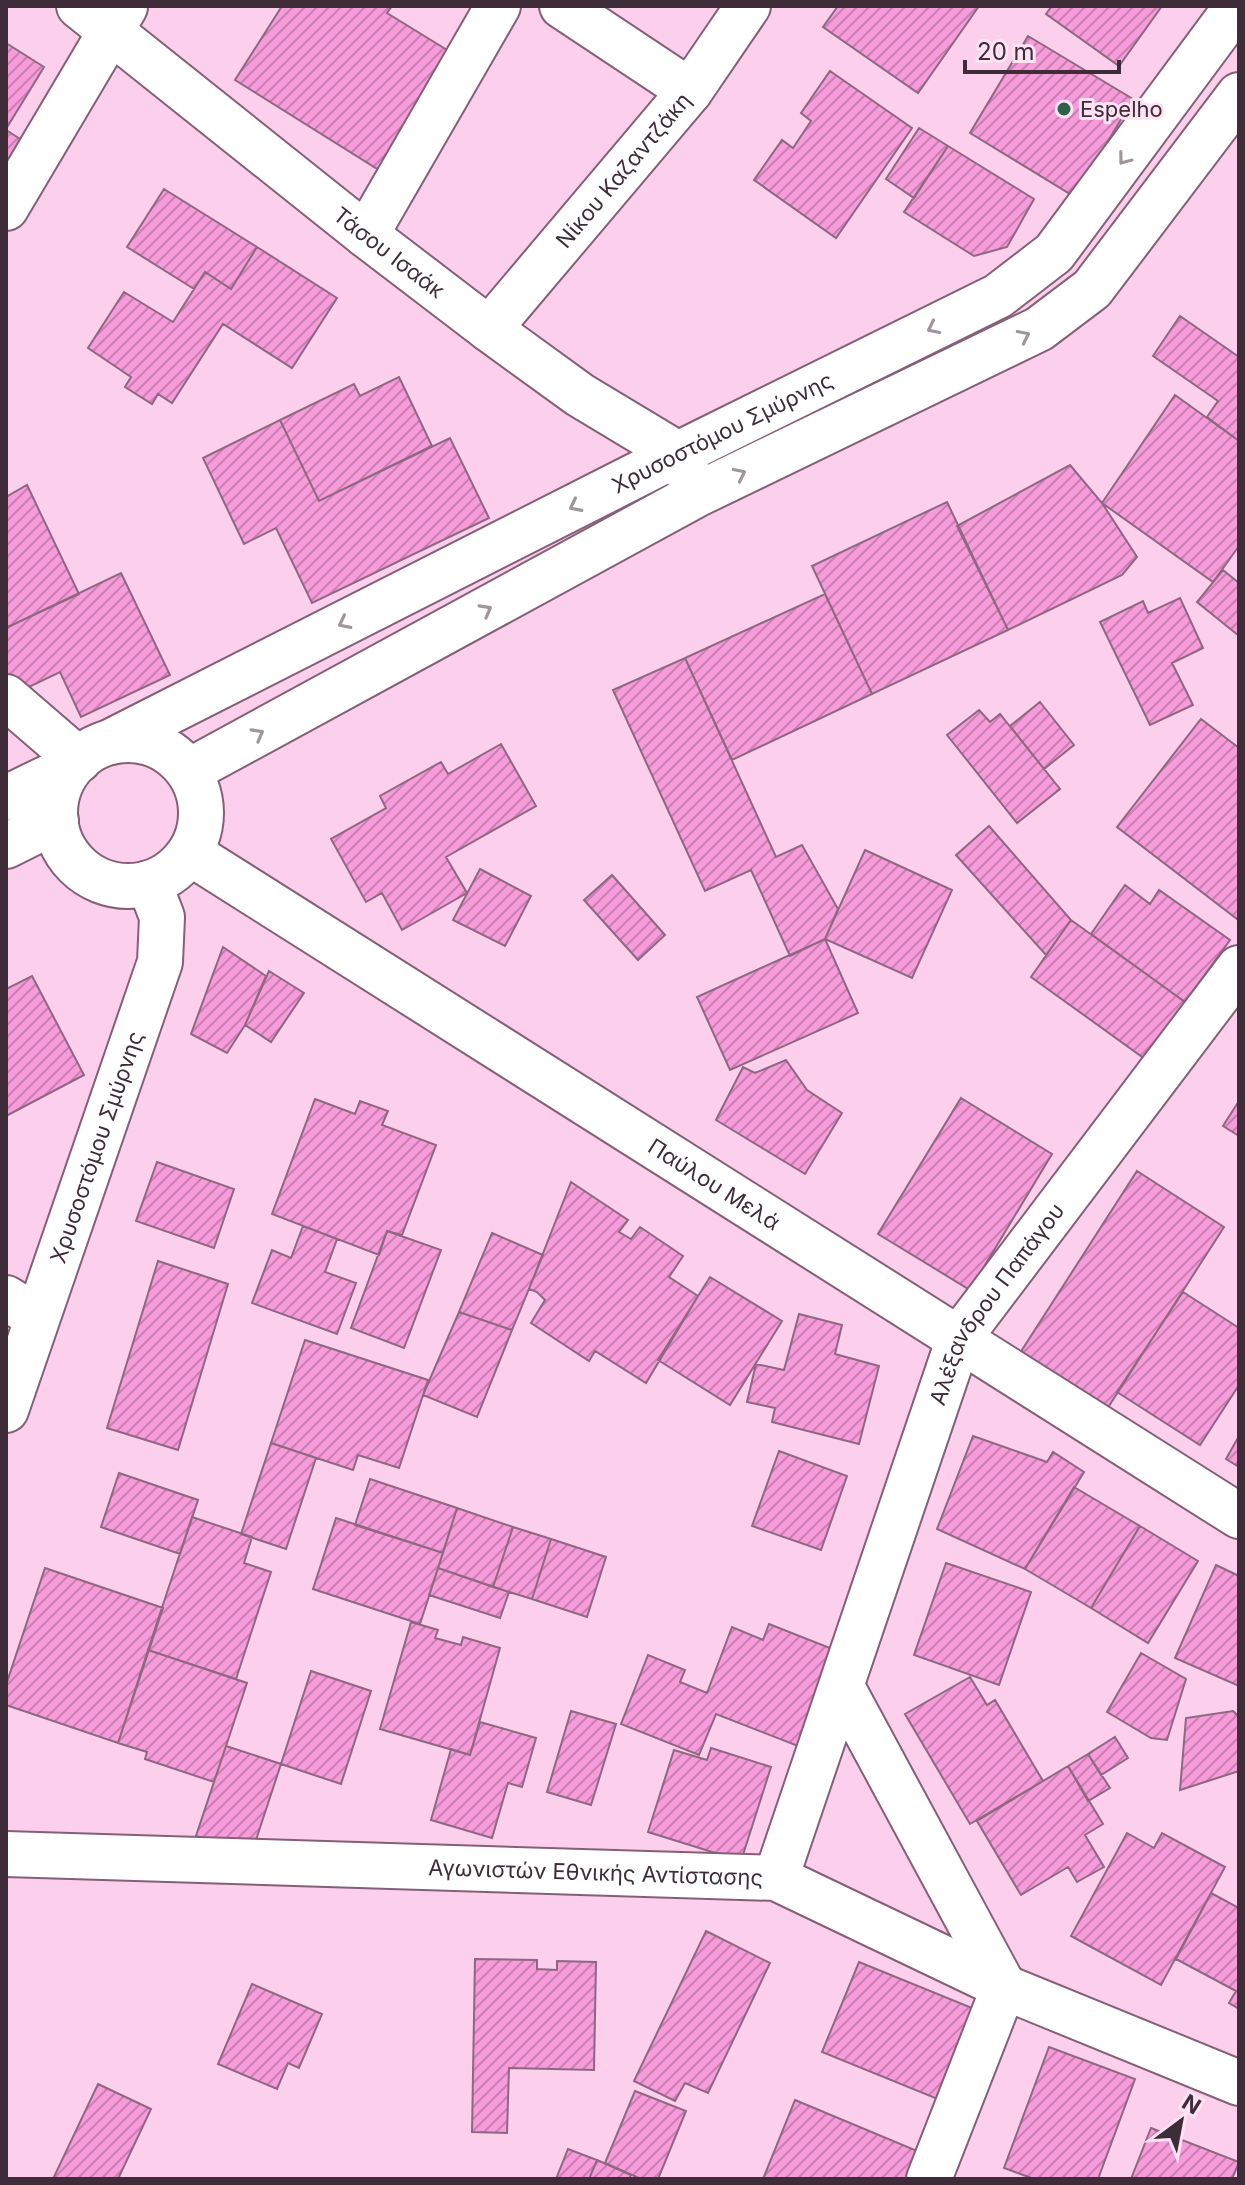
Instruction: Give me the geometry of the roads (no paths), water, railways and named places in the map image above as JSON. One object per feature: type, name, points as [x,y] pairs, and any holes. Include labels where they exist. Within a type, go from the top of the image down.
[{"type":"street","points":[[366,235],[498,6]]},
{"type":"street","points":[[562,6],[690,91]]},
{"type":"street","name":"Νίκου Καζαντζάκη","points":[[489,329],[690,91],[748,6]]},
{"type":"street","name":"Χρυσοστόμου Σμύρνης","points":[[6,798],[678,454],[998,296],[1054,253],[1237,6]]},
{"type":"street","points":[[6,208],[105,14]]},
{"type":"street","name":"Τάσου Ισαάκ","points":[[105,14],[366,235],[580,395],[678,454]]},
{"type":"street","name":"Χρυσοστόμου Σμύρνης","points":[[189,771],[698,494],[1039,329],[1092,289],[1239,95]]},
{"type":"street","points":[[678,454],[698,494]]},
{"type":"street","points":[[6,697],[86,756]]},
{"type":"street","points":[[132,740],[154,744],[174,756],[189,771],[198,791],[202,812],[199,833],[190,853],[165,877],[128,886],[107,883],[88,874],[72,860],[56,821],[58,792],[86,756],[132,740]]},
{"type":"street","points":[[6,846],[56,821]]},
{"type":"street","name":"Παύλου Μελά","points":[[190,853],[1239,1516]]},
{"type":"street","name":"Χρυσοστόμου Σμύρνης","points":[[6,1410],[22,1307],[160,962],[162,917],[149,883]]},
{"type":"street","name":"Αλέξανδρου Παπάγου","points":[[776,1878],[959,1338],[1236,977]]},
{"type":"street","points":[[842,1687],[1004,1987],[929,2179]]},
{"type":"street","name":"Αγωνιστών Εθνικής Αντίστασης","points":[[6,1854],[776,1878],[1004,1987],[1239,2083]]},
{"type":"place","name":"Espelho","points":[[1064,109]]}]
